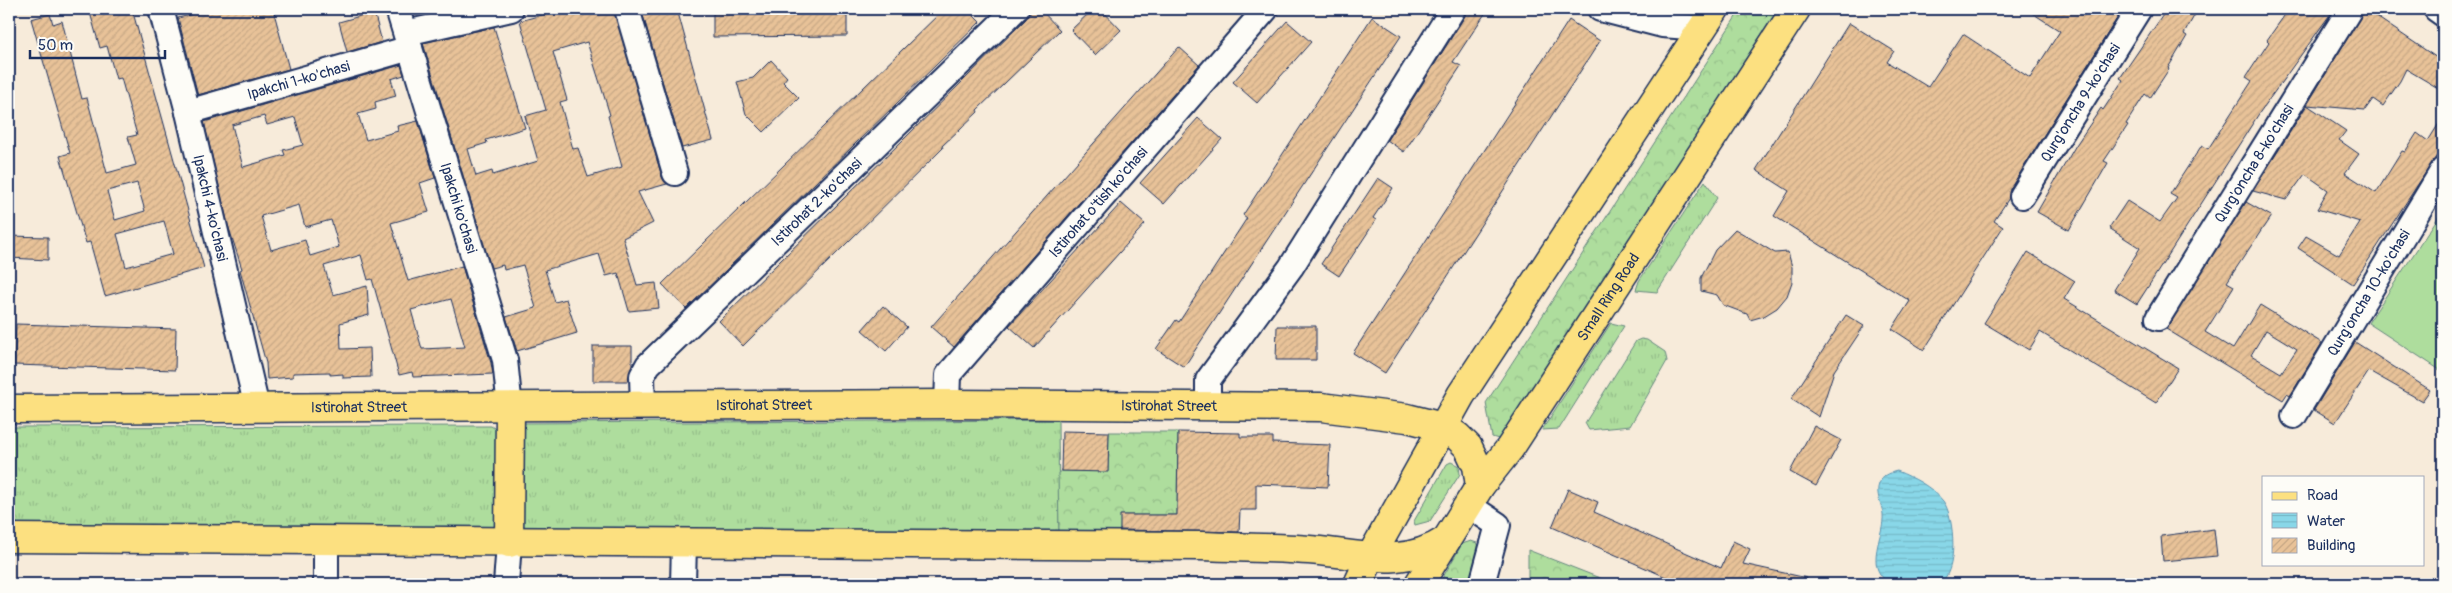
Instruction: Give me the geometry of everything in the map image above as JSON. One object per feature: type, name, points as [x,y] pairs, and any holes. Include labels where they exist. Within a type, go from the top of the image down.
[{"type":"main road","name":"Small Ring Road","points":[[1419,584],[1474,496],[1510,448],[1796,9]]},
{"type":"main road","points":[[1358,584],[1370,558],[1461,395],[1709,19]]},
{"type":"main road","name":"Istirohat Street","points":[[9,409],[510,408],[947,404],[1321,407],[1407,418],[1443,427],[1457,436],[1468,447],[1477,466],[1474,496]]},
{"type":"main road","points":[[509,542],[510,408]]},
{"type":"main road","points":[[9,538],[1201,546],[1320,551],[1370,558],[1406,557],[1428,551],[1446,540]]},
{"type":"street","name":"Ipakchi 4-ko'chasi","points":[[161,9],[188,112],[257,408]]},
{"type":"street","name":"Ipakchi ko'chasi","points":[[398,9],[505,360],[510,408]]},
{"type":"street","name":"Ipakchi 1-ko'chasi","points":[[188,112],[408,40],[511,9]]},
{"type":"street","points":[[627,9],[675,172]]},
{"type":"street","name":"Istirohat 2-ko'chasi","points":[[642,407],[642,376],[648,366],[1016,9]]},
{"type":"street","name":"Istirohat o'tish ko'chasi","points":[[947,404],[948,375],[1266,9]]},
{"type":"street","points":[[1208,405],[1208,380],[1291,267],[1453,9]]},
{"type":"street","points":[[1600,9],[1662,25],[1709,19]]},
{"type":"street","name":"Qurg'oncha 9-ko'chasi","points":[[2022,196],[2138,9]]},
{"type":"street","name":"Qurg'oncha 8-ko'chasi","points":[[2158,318],[2350,9]]},
{"type":"street","points":[[2436,9],[2443,14]]},
{"type":"street","name":"Qurg'oncha 10-ko'chasi","points":[[2294,416],[2443,170]]},
{"type":"street","points":[[1474,496],[1498,525],[1482,584]]},
{"type":"street","points":[[326,540],[326,584]]},
{"type":"street","points":[[506,584],[509,542]]},
{"type":"street","points":[[683,584],[684,543]]},
{"type":"green space","points":[[1741,9],[1778,9],[1515,416],[1502,440],[1492,437],[1486,403]]},
{"type":"green space","points":[[1705,181],[1717,198],[1657,292],[1636,290],[1639,281]]},
{"type":"green space","points":[[2443,210],[2443,372],[2368,323]]},
{"type":"green space","points":[[1611,323],[1624,326],[1559,429],[1542,430]]},
{"type":"green space","points":[[1641,339],[1647,340],[1665,352],[1667,361],[1630,426],[1589,430],[1585,423],[1636,341]]},
{"type":"green space","points":[[1058,420],[1059,532],[523,530],[514,519],[521,423]]},
{"type":"green space","points":[[491,426],[497,430],[498,529],[9,525],[9,427]]},
{"type":"green space","points":[[1109,432],[1178,432],[1177,515],[1121,515],[1120,531],[1059,532],[1058,473],[1061,471],[1108,471]]},
{"type":"green space","points":[[1451,462],[1459,466],[1460,474],[1430,521],[1415,525],[1414,521],[1447,464]]},
{"type":"green space","points":[[1471,541],[1477,543],[1481,549],[1473,584],[1439,584],[1462,544]]},
{"type":"green space","points":[[1528,550],[1615,584],[1528,584]]},
{"type":"water","points":[[1897,471],[1928,487],[1943,501],[1947,509],[1952,531],[1952,558],[1945,578],[1938,584],[1892,584],[1881,575],[1877,567],[1877,550],[1883,522],[1878,488],[1880,481],[1884,477]]},
{"type":"building","points":[[89,9],[132,9],[204,268],[105,296],[90,242],[86,243],[60,156],[70,153],[31,19],[50,14],[53,24],[62,21],[82,99],[87,98],[107,173],[136,165],[128,137],[137,135],[121,78],[116,79],[107,46],[100,48]],"holes":[[[137,183],[145,211],[115,220],[107,191]],[[164,221],[173,254],[126,267],[117,234]]]},
{"type":"building","points":[[214,9],[273,9],[289,69],[198,95],[178,18]]},
{"type":"building","points":[[563,9],[614,9],[662,177],[667,184],[638,192],[653,223],[623,238],[637,285],[656,283],[659,308],[629,311],[618,273],[606,276],[599,254],[545,270],[555,302],[566,299],[577,333],[517,351],[506,317],[536,308],[523,265],[504,270],[503,265],[491,268],[423,43],[494,27],[525,128],[486,140],[487,143],[468,149],[476,176],[492,171],[493,175],[538,161],[525,116],[546,110],[520,21]],"holes":[[[587,42],[610,115],[608,116],[622,167],[588,177],[578,148],[573,149],[560,102],[567,100],[553,52]]]},
{"type":"building","points":[[677,9],[713,140],[682,148],[643,16]]},
{"type":"building","points":[[713,9],[847,9],[847,36],[713,37]]},
{"type":"building","points":[[944,9],[967,9],[980,22],[686,309],[662,284]]},
{"type":"building","points":[[1033,9],[1040,9],[1060,30],[977,110],[978,112],[942,146],[943,148],[743,346],[719,321],[1026,19]]},
{"type":"building","points":[[1093,9],[1101,9],[1121,30],[1095,55],[1071,30]]},
{"type":"building","points":[[1467,9],[1488,9],[1453,62],[1461,66],[1404,152],[1387,140],[1465,16]]},
{"type":"building","points":[[2026,9],[2123,9],[2010,189],[2009,198],[1994,221],[2003,227],[1924,350],[1892,329],[1910,301],[1774,216],[1789,191],[1756,170],[1849,23],[1894,51],[1887,62],[1928,87],[1963,34],[2030,78],[2060,31]]},
{"type":"building","points":[[2167,9],[2198,9],[2184,34],[2187,36],[2169,69],[2150,98],[2145,94],[2126,124],[2128,125],[2104,161],[2108,163],[2069,230],[2037,212],[2076,145],[2101,108],[2103,110],[2123,80],[2120,78]]},
{"type":"building","points":[[2289,9],[2334,9],[2260,112],[2137,304],[2114,290],[2140,248],[2109,228],[2127,201],[2160,222],[2177,198],[2170,194],[2202,145],[2208,149],[2252,81],[2246,77],[2269,42],[2267,40]]},
{"type":"building","points":[[2365,9],[2443,62],[2443,91],[2406,69],[2383,106],[2373,99],[2365,110],[2307,105]]},
{"type":"building","points":[[374,12],[382,42],[347,52],[339,22]]},
{"type":"building","points":[[1372,17],[1401,36],[1184,367],[1156,349],[1176,320],[1179,322],[1247,218],[1243,215]]},
{"type":"building","points":[[1569,20],[1600,41],[1385,373],[1353,353]]},
{"type":"building","points":[[1287,21],[1311,42],[1257,103],[1233,82]]},
{"type":"building","points":[[1179,47],[1199,65],[954,347],[931,327]]},
{"type":"building","points":[[771,60],[787,77],[783,82],[799,98],[764,132],[746,114],[737,82],[753,78]]},
{"type":"building","points":[[401,65],[404,75],[391,79],[396,96],[375,102],[376,109],[358,114],[366,140],[398,131],[397,126],[418,121],[435,178],[420,183],[429,212],[391,223],[408,281],[462,266],[493,374],[413,377],[412,372],[399,375],[372,279],[368,280],[361,255],[324,266],[333,295],[367,286],[369,315],[340,323],[341,349],[370,348],[371,377],[343,378],[343,374],[330,375],[330,372],[293,373],[293,377],[267,379],[266,363],[240,270],[242,269],[228,225],[204,122]],"holes":[[[264,116],[267,125],[295,117],[303,145],[283,150],[285,155],[243,167],[232,125]],[[299,205],[305,227],[331,220],[339,247],[310,256],[305,240],[271,250],[261,216]],[[451,299],[465,347],[422,349],[411,310]]]},
{"type":"building","points":[[2307,105],[2346,131],[2339,140],[2359,154],[2345,173],[2376,193],[2402,151],[2405,152],[2417,133],[2428,141],[2443,117],[2443,146],[2353,284],[2298,248],[2306,236],[2339,255],[2360,222],[2317,209],[2328,190],[2305,174],[2286,200],[2253,191]]},
{"type":"building","points":[[1198,118],[1222,139],[1164,204],[1140,183]]},
{"type":"building","points":[[1378,178],[1393,188],[1373,218],[1376,220],[1339,276],[1321,264]]},
{"type":"building","points":[[2246,202],[2271,216],[2227,282],[2234,286],[2205,332],[2233,349],[2260,305],[2322,343],[2290,396],[2287,394],[2283,400],[2166,329]],"holes":[[[2266,330],[2297,349],[2281,373],[2251,355]]]},
{"type":"building","points":[[1121,203],[1145,224],[1034,348],[1009,326]]},
{"type":"building","points":[[1735,229],[1775,253],[1788,252],[1792,267],[1792,282],[1787,296],[1777,308],[1764,316],[1750,320],[1747,314],[1723,305],[1717,295],[1701,291],[1701,278],[1715,250]]},
{"type":"building","points":[[9,236],[48,237],[48,260],[9,258]]},
{"type":"building","points":[[2028,252],[2075,281],[2064,299],[2178,368],[2156,403],[2040,332],[2029,350],[1984,323]]},
{"type":"building","points":[[883,306],[907,327],[886,351],[862,330]]},
{"type":"building","points":[[1846,315],[1864,326],[1834,371],[1819,417],[1791,399]]},
{"type":"building","points":[[16,324],[176,329],[175,370],[14,365]]},
{"type":"building","points":[[1277,326],[1316,326],[1316,360],[1276,360]]},
{"type":"building","points":[[2355,342],[2430,390],[2422,401],[2369,371],[2335,423],[2314,410]]},
{"type":"building","points":[[593,346],[632,346],[632,366],[628,381],[593,381]]},
{"type":"building","points":[[1814,426],[1841,440],[1816,486],[1790,472]]},
{"type":"building","points":[[1062,431],[1109,432],[1108,472],[1061,471]]},
{"type":"building","points":[[1178,432],[1240,433],[1240,437],[1273,437],[1273,443],[1330,445],[1328,487],[1256,484],[1256,510],[1240,510],[1239,532],[1120,530],[1120,515],[1177,515]]},
{"type":"building","points":[[1568,489],[1598,502],[1594,512],[1721,568],[1733,541],[1750,549],[1743,564],[1807,578],[1806,584],[1682,584],[1552,527]]},
{"type":"building","points":[[2214,529],[2217,556],[2163,561],[2161,536]]}]
